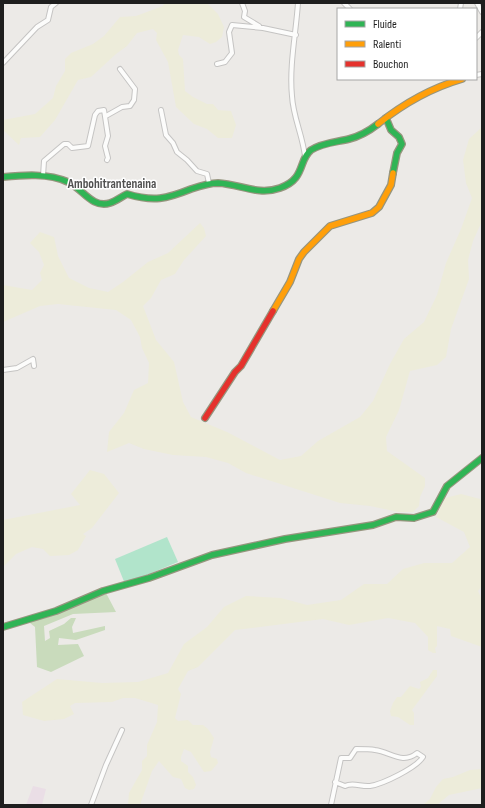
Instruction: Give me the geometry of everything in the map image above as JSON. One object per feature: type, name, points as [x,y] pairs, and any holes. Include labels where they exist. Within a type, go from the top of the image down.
[{"type":"street","points":[[3,63],[37,27],[48,20],[52,7],[56,3]]},
{"type":"street","points":[[242,3],[245,11],[244,17],[263,28]]},
{"type":"street","points":[[298,3],[292,96],[298,129],[303,136],[305,157]]},
{"type":"street","points":[[477,3],[482,12]]},
{"type":"street","points":[[217,64],[225,62],[232,53],[229,32],[232,25],[263,28],[296,35]]},
{"type":"street","points":[[106,116],[122,107],[130,106],[134,100],[135,89],[120,69]]},
{"type":"street","points":[[3,177],[43,176],[66,181],[76,186],[96,203],[104,204],[127,194],[140,200],[158,201],[209,184],[235,186],[258,192],[280,188],[287,185],[301,171],[305,157],[310,150],[349,141],[363,135],[386,118],[423,95],[448,82]]},
{"type":"street","points":[[43,176],[45,159],[64,144],[68,144],[72,148],[88,146],[95,115],[98,111],[104,110],[108,136],[105,146],[108,158],[107,160]]},
{"type":"street","points":[[161,110],[166,135],[174,143],[177,152],[198,171],[207,174],[209,184]]},
{"type":"street","points":[[205,418],[234,372],[241,366],[290,282],[301,255],[330,226],[372,213],[381,205],[391,184],[397,152],[402,144],[399,137],[391,130],[386,118]]},
{"type":"street","points":[[3,370],[17,368],[33,359],[34,366]]},
{"type":"street","points":[[3,627],[56,611],[103,591],[149,578],[212,555],[286,539],[373,525],[396,517],[423,516],[433,512],[447,486],[482,458]]},
{"type":"street","points":[[91,805],[106,765],[122,730]]},
{"type":"street","points":[[332,805],[335,782],[341,758],[350,758],[356,749],[376,750],[397,758],[407,758],[417,753],[423,757],[418,764],[382,782],[370,786],[350,784],[345,786],[335,782]]},
{"type":"shaded area","points":[[33,786],[46,789],[42,805],[26,805]]},
{"type":"green space","points":[[164,3],[207,3],[218,14],[224,27],[222,37],[216,42],[210,44],[199,37],[183,35],[178,50],[179,55],[183,59],[185,91],[207,104],[213,104],[218,110],[231,111],[236,125],[232,138],[218,138],[207,129],[194,124],[176,107],[168,62],[156,40],[157,33],[153,29],[137,33],[127,46],[91,77],[78,80],[55,120],[40,137],[21,138],[19,145],[3,130],[3,120],[35,114],[53,98],[56,86],[65,71],[65,59],[71,53],[93,44],[104,36],[120,17],[136,16],[163,6]]},
{"type":"green space","points":[[482,127],[482,221],[473,241],[468,260],[469,279],[451,329],[446,357],[437,365],[410,371],[399,410],[386,437],[387,451],[425,478],[425,486],[420,497],[419,506],[413,512],[399,512],[370,506],[340,503],[246,473],[228,463],[206,457],[173,455],[144,449],[129,443],[107,452],[109,432],[124,413],[134,390],[148,383],[149,363],[142,348],[140,337],[131,320],[116,310],[58,304],[40,306],[3,322],[3,285],[32,290],[42,280],[40,273],[44,265],[39,252],[30,243],[40,232],[54,237],[58,256],[69,278],[89,288],[108,292],[148,262],[168,253],[200,223],[204,228],[206,236],[184,260],[175,274],[161,280],[151,298],[143,306],[156,340],[174,362],[183,402],[191,417],[227,432],[280,460],[301,456],[318,441],[360,417],[373,401],[390,364],[404,339],[424,322],[437,295],[446,263],[461,229],[472,198],[466,183],[463,160],[469,139]]},
{"type":"green space","points":[[90,470],[104,474],[119,493],[92,528],[83,534],[86,536],[78,550],[69,555],[50,556],[43,549],[32,547],[16,554],[3,567],[3,520],[80,505],[71,494]]},
{"type":"green space","points":[[461,494],[480,499],[482,502],[482,586],[478,591],[482,600],[482,647],[451,636],[450,629],[437,626],[436,653],[433,653],[428,650],[428,637],[415,623],[388,618],[349,625],[323,619],[235,630],[198,667],[188,671],[178,689],[181,694],[175,718],[178,721],[188,720],[193,725],[203,725],[208,729],[214,738],[210,752],[211,757],[217,759],[218,763],[211,771],[204,772],[191,752],[184,749],[181,761],[188,766],[188,772],[193,777],[196,785],[194,789],[189,790],[185,788],[181,779],[173,777],[159,761],[152,771],[140,805],[128,805],[129,793],[142,770],[142,761],[147,756],[147,745],[157,722],[158,705],[135,698],[123,698],[112,702],[75,703],[70,706],[74,714],[64,719],[44,721],[23,715],[22,702],[57,679],[102,683],[138,682],[168,673],[184,644],[207,627],[224,607],[246,596],[281,598],[307,605],[341,600],[364,584],[387,584],[403,569],[424,563],[452,563],[470,547],[464,532],[436,517],[445,498]]},
{"type":"green space","points":[[167,537],[178,562],[125,584],[115,559]]},
{"type":"green space","points":[[106,593],[116,612],[73,614],[44,626],[45,641],[50,638],[49,631],[64,624],[71,618],[76,618],[72,627],[73,633],[105,626],[105,630],[76,640],[59,638],[58,645],[78,644],[84,656],[51,672],[37,667],[35,627],[30,623],[33,620],[46,618]]},
{"type":"green space","points":[[433,670],[437,670],[437,676],[412,710],[414,713],[414,725],[410,725],[398,717],[391,716],[390,711],[397,697],[401,697],[410,686],[419,689],[421,687],[420,682],[428,678]]},
{"type":"green space","points":[[482,769],[482,788],[449,795],[437,805],[423,805],[430,799],[436,787],[443,779],[453,777],[470,770]]},
{"type":"traffic: fast","points":[[386,118],[391,130],[399,137],[402,144],[397,153],[393,173]]},
{"type":"traffic: fast","points":[[3,177],[36,175],[60,179],[73,185],[92,201],[104,204],[110,203],[127,194],[153,199],[167,197],[215,183],[264,191],[272,190],[280,188],[294,180],[298,175],[304,159],[311,150],[325,144],[357,136],[378,124]]},
{"type":"traffic: fast","points":[[3,627],[56,611],[103,591],[149,578],[212,555],[285,539],[373,525],[396,517],[414,518],[433,512],[447,486],[482,458]]},
{"type":"traffic: slow","points":[[378,124],[418,97],[439,87],[459,80]]},
{"type":"traffic: slow","points":[[273,311],[290,282],[299,259],[304,252],[330,226],[372,213],[379,207],[391,185],[393,173]]},
{"type":"traffic: jam","points":[[205,418],[235,372],[241,366],[273,311]]},
{"type":"district","name":"Ambohitrantenaina","points":[[112,184]]}]
